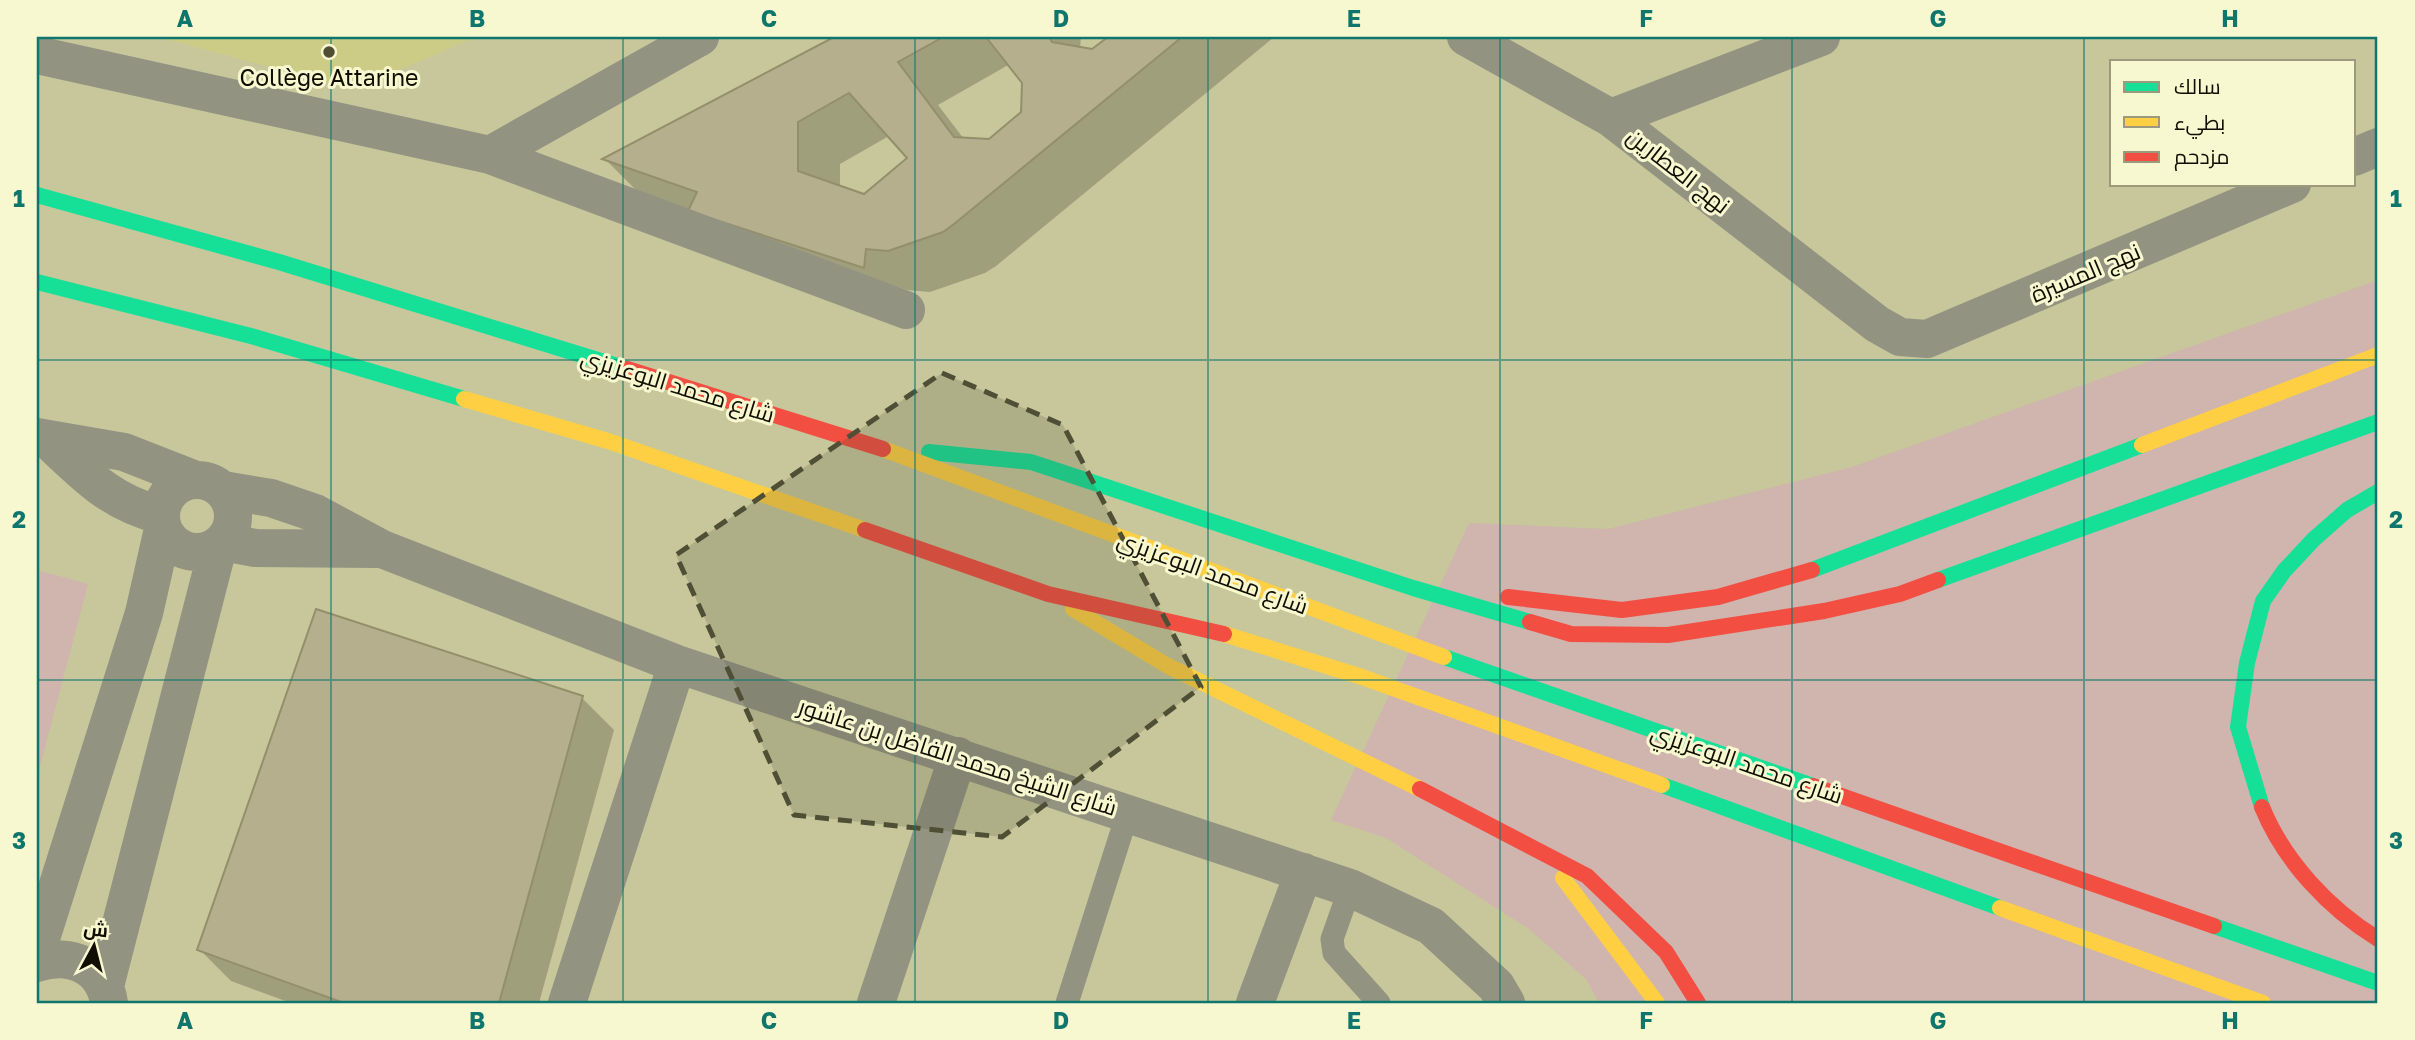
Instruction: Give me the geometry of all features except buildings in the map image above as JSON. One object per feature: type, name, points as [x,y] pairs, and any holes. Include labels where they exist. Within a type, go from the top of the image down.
[{"type":"highway","name":"شارع محمد البوعزيزي","points":[[37,195],[279,262],[875,446],[1379,634],[2378,983]]},
{"type":"highway","points":[[37,282],[251,336],[608,442],[1048,594],[1203,627],[1362,677],[2263,1003]]},
{"type":"highway","points":[[1413,588],[1622,610],[1718,597],[1795,577],[2378,355]]},
{"type":"highway","points":[[875,446],[1031,462],[1413,588],[1571,634],[1668,635],[1824,611],[1900,594],[2378,422]]},
{"type":"highway","points":[[2378,492],[2362,499],[2323,529],[2263,601],[2242,688],[2238,727],[2252,777],[2271,828],[2316,889],[2365,932],[2378,939]]},
{"type":"highway","points":[[1048,594],[1168,666],[1333,744],[1587,876],[1666,952],[1698,1003]]},
{"type":"highway","points":[[1547,857],[1657,1003]]},
{"type":"street","points":[[490,155],[700,37]]},
{"type":"street","name":"نهج العطارين","points":[[1466,37],[1611,118],[1877,324]]},
{"type":"street","points":[[1611,118],[1821,37]]},
{"type":"street","points":[[37,55],[490,155],[906,310]]},
{"type":"street","points":[[2356,156],[2378,147]]},
{"type":"street","name":"نهج المسيرة","points":[[1877,324],[1900,337],[1927,339],[2287,186]]},
{"type":"street","points":[[42,438],[124,452],[208,485],[271,498],[315,513],[383,550]]},
{"type":"street","points":[[42,438],[101,489],[162,522],[172,542],[186,551],[203,553],[221,544],[254,548],[383,550]]},
{"type":"street","points":[[37,951],[144,613],[170,491],[208,485],[232,503],[234,519],[221,544],[115,997]]},
{"type":"street","name":"شارع الشيخ محمد الفاضل بن عاشور","points":[[383,550],[677,664],[1350,888],[1431,926],[1496,986],[1506,1003]]},
{"type":"street","points":[[567,1003],[677,664]]},
{"type":"street","points":[[876,1003],[958,756]]},
{"type":"street","points":[[1255,1003],[1304,872]]},
{"type":"street","points":[[37,964],[52,958],[73,959],[92,969],[115,997]]},
{"type":"lane","points":[[1067,1003],[1128,812]]},
{"type":"lane","points":[[1350,888],[1332,939],[1334,953],[1379,1003]]},
{"type":"highlighted area","points":[[942,373],[1063,425],[1201,687],[1002,837],[794,815],[676,555]]},
{"type":"shaded area","name":"Collège Attarine","points":[[158,37],[476,37],[404,68],[334,84]]},
{"type":"shaded area","points":[[2378,280],[2378,1003],[1599,1003],[1586,979],[1529,929],[1386,838],[1331,820],[1469,523],[1608,529],[1852,467]]},
{"type":"shaded area","points":[[37,570],[88,584],[37,778]]},
{"type":"traffic: fast","points":[[37,195],[279,262],[627,369]]},
{"type":"traffic: fast","points":[[37,282],[251,336],[464,399]]},
{"type":"traffic: fast","points":[[1938,580],[2378,422]]},
{"type":"traffic: fast","points":[[1812,570],[2142,445]]},
{"type":"traffic: fast","points":[[929,452],[1031,462],[1413,588],[1530,622]]},
{"type":"traffic: fast","points":[[2262,807],[2238,727],[2247,663],[2263,601],[2284,571],[2314,539],[2347,510],[2378,492]]},
{"type":"traffic: fast","points":[[1444,657],[1813,786]]},
{"type":"traffic: fast","points":[[1662,785],[2000,908]]},
{"type":"traffic: fast","points":[[2214,926],[2378,983]]},
{"type":"traffic: slow","points":[[2142,445],[2378,355]]},
{"type":"traffic: slow","points":[[464,399],[608,441],[865,530]]},
{"type":"traffic: slow","points":[[883,449],[1444,657]]},
{"type":"traffic: slow","points":[[1073,609],[1168,666],[1420,789]]},
{"type":"traffic: slow","points":[[1224,634],[1362,677],[1662,785]]},
{"type":"traffic: slow","points":[[1563,878],[1657,1003]]},
{"type":"traffic: slow","points":[[2000,908],[2263,1003]]},
{"type":"traffic: jam","points":[[627,369],[883,449]]},
{"type":"traffic: jam","points":[[865,530],[1048,594],[1224,634]]},
{"type":"traffic: jam","points":[[1508,597],[1622,610],[1718,597],[1812,570]]},
{"type":"traffic: jam","points":[[1530,622],[1571,634],[1668,635],[1824,611],[1900,594],[1938,580]]},
{"type":"traffic: jam","points":[[1813,786],[2214,926]]},
{"type":"traffic: jam","points":[[1420,789],[1587,876],[1666,952],[1698,1003]]},
{"type":"traffic: jam","points":[[2262,807],[2295,865],[2342,913],[2378,939]]},
{"type":"place","name":"Collège Attarine","points":[[329,52]]}]
